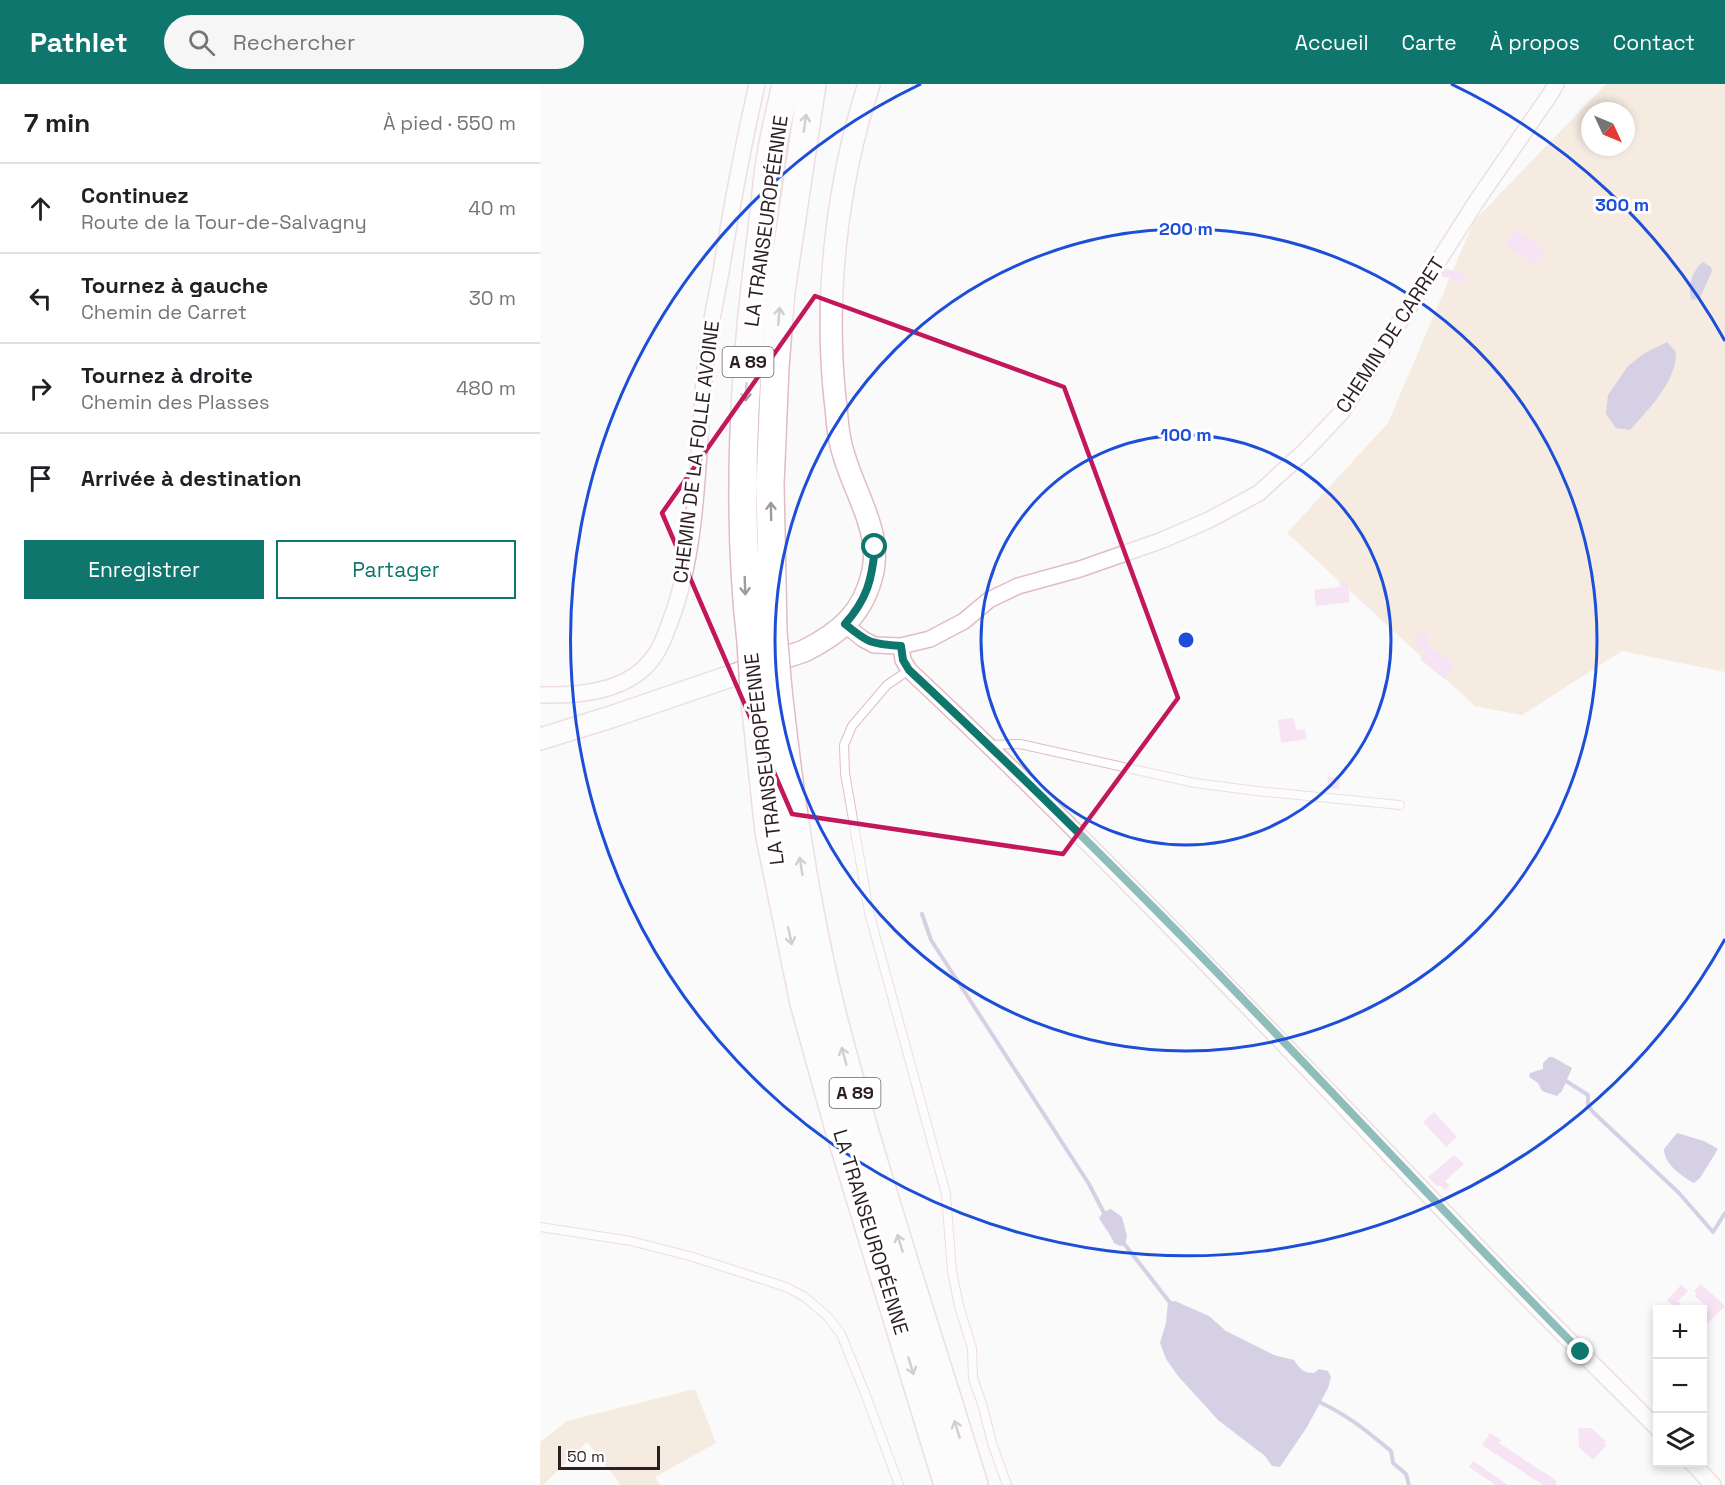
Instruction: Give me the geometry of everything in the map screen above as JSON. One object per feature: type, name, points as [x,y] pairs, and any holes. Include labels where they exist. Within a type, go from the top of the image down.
[{"type":"highway","name":"LA TRANSEUROPÉENNE","points":[[762,637],[746,598],[743,521],[744,441],[749,339],[771,155],[786,84]]},
{"type":"highway","name":"LA TRANSEUROPÉENNE","points":[[812,84],[781,291],[775,367],[762,637],[766,691],[768,832],[804,1003],[839,1129],[948,1485]]},
{"type":"highway","name":"LA TRANSEUROPÉENNE","points":[[766,691],[786,769],[802,871],[834,1019],[866,1134],[974,1485]]},
{"type":"street","name":"CHEMIN DE LA FOLLE AVOINE","points":[[540,695],[571,696],[612,687],[637,673],[655,656],[664,640],[675,609],[690,543],[711,326],[735,183],[757,84]]},
{"type":"street","points":[[540,739],[804,651],[830,638],[845,624],[858,609],[868,590],[875,547],[840,442],[832,364],[832,309],[838,215],[858,118],[869,84]]},
{"type":"street","name":"CHEMIN DE CARRET","points":[[845,624],[874,645],[901,646],[930,639],[964,621],[989,600],[1018,586],[1080,569],[1160,541],[1209,520],[1259,493],[1306,450],[1342,412],[1478,199],[1556,84]]},
{"type":"street","points":[[901,646],[903,660],[909,670],[989,745],[1203,958],[1500,1270],[1653,1424]]},
{"type":"street","points":[[1696,1467],[1713,1485]]},
{"type":"lane","points":[[909,670],[886,685],[852,726],[844,745],[845,773],[869,912],[916,1077],[946,1194],[952,1271],[959,1306],[972,1348],[973,1378],[1007,1485]]},
{"type":"lane","points":[[989,745],[1020,744],[1162,777],[1226,787],[1400,805]]},
{"type":"lane","points":[[540,1227],[631,1241],[693,1257],[786,1287],[805,1298],[828,1317],[841,1334],[899,1485]]},
{"type":"highlighted area","points":[[815,296],[1064,387],[1178,698],[1063,854],[792,814],[662,513]]},
{"type":"shaded area","points":[[1606,84],[1725,84],[1725,672],[1622,651],[1522,715],[1475,706],[1287,533],[1388,423],[1474,221],[1581,110],[1581,156],[1635,156],[1635,102],[1589,102]]},
{"type":"shaded area","points":[[1703,262],[1711,267],[1712,271],[1700,298],[1692,300],[1690,290],[1692,280],[1696,269]]},
{"type":"shaded area","points":[[1667,342],[1676,352],[1672,374],[1667,384],[1630,430],[1616,428],[1606,414],[1608,395],[1628,366],[1645,353]]},
{"type":"shaded area","points":[[1549,1057],[1572,1068],[1562,1091],[1557,1096],[1542,1091],[1538,1083],[1529,1077],[1530,1073],[1543,1069],[1543,1063]]},
{"type":"shaded area","points":[[1677,1133],[1704,1141],[1718,1149],[1700,1178],[1694,1183],[1674,1169],[1667,1160],[1664,1149]]},
{"type":"shaded area","points":[[1111,1209],[1122,1217],[1127,1236],[1125,1245],[1120,1246],[1114,1243],[1099,1218],[1103,1212]]},
{"type":"shaded area","points":[[1175,1301],[1209,1316],[1226,1331],[1274,1355],[1294,1360],[1304,1371],[1314,1373],[1319,1369],[1328,1371],[1331,1377],[1328,1388],[1307,1427],[1280,1467],[1272,1466],[1265,1456],[1218,1420],[1178,1376],[1166,1359],[1160,1343],[1166,1323],[1168,1302]]},
{"type":"shaded area","points":[[695,1389],[716,1443],[655,1477],[660,1485],[621,1485],[587,1442],[543,1485],[540,1485],[540,1442],[567,1421]]},
{"type":"building","points":[[1515,229],[1545,250],[1534,265],[1505,244]]},
{"type":"building","points":[[1443,268],[1467,274],[1464,283],[1441,276]]},
{"type":"building","points":[[1347,581],[1350,602],[1316,606],[1314,590],[1340,587],[1339,582]]},
{"type":"building","points":[[1426,632],[1429,646],[1455,665],[1444,679],[1420,659],[1425,652],[1421,648],[1417,649],[1414,635]]},
{"type":"building","points":[[1294,718],[1296,730],[1305,729],[1306,739],[1281,743],[1278,720]]},
{"type":"building","points":[[1328,777],[1340,778],[1339,789],[1327,788]]},
{"type":"building","points":[[1434,1112],[1457,1137],[1446,1147],[1423,1122]]},
{"type":"building","points":[[1454,1155],[1464,1164],[1445,1181],[1450,1186],[1445,1190],[1440,1185],[1438,1187],[1428,1177]]},
{"type":"building","points":[[1701,1284],[1725,1306],[1707,1324],[1707,1305],[1695,1296],[1697,1294],[1694,1291]]},
{"type":"building","points":[[1681,1285],[1688,1291],[1678,1301],[1680,1305],[1673,1305],[1667,1300]]},
{"type":"building","points":[[1578,1428],[1591,1428],[1606,1441],[1604,1443],[1606,1446],[1593,1460],[1579,1447]]},
{"type":"building","points":[[1490,1433],[1501,1440],[1499,1443],[1557,1481],[1555,1485],[1543,1485],[1482,1445]]},
{"type":"building","points":[[1473,1461],[1508,1485],[1496,1485],[1469,1467]]},
{"type":"waterway","points":[[922,914],[931,940],[1089,1184],[1105,1215]]},
{"type":"waterway","points":[[1566,1081],[1588,1095],[1588,1106],[1594,1113],[1679,1193],[1713,1232],[1725,1213]]},
{"type":"waterway","points":[[1122,1241],[1171,1304]]},
{"type":"waterway","points":[[1315,1400],[1364,1429],[1391,1451],[1393,1463],[1406,1474],[1409,1485]]},
{"type":"route","points":[[875,547],[868,590],[858,609],[845,624],[874,645],[901,646],[903,660],[909,670],[989,745],[1141,895],[1581,1352]]}]
